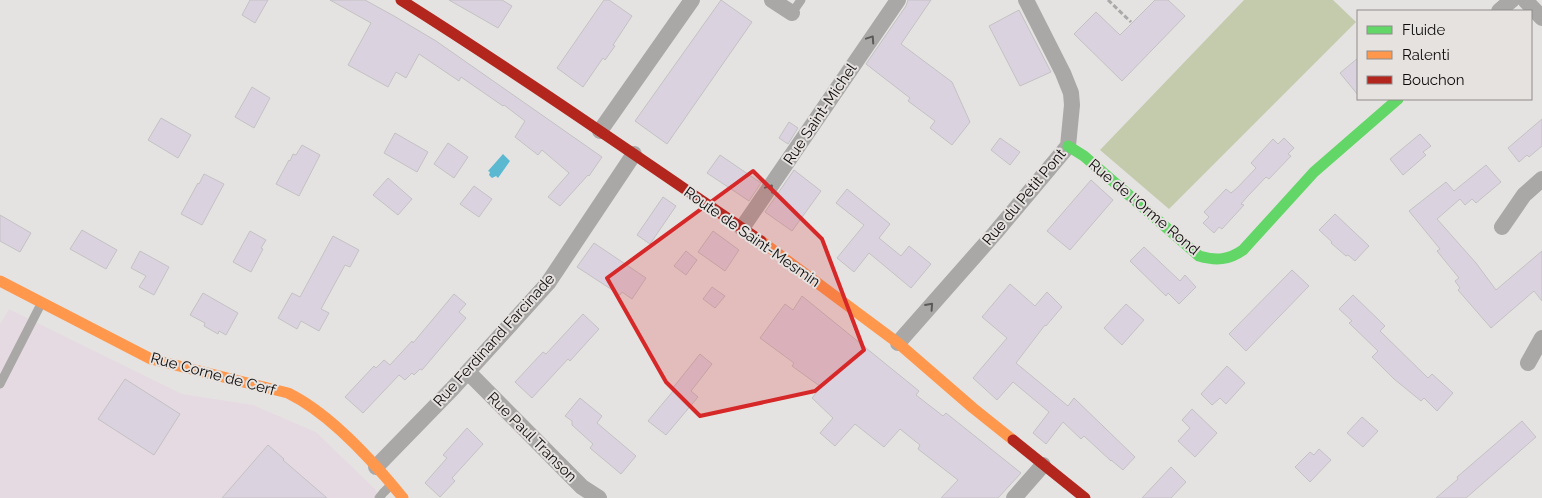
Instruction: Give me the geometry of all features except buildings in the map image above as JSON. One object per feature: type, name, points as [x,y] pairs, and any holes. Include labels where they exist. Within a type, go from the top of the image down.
[{"type":"street","name":"Route de Saint-Mesmin","points":[[401,0],[600,131],[742,228],[898,343],[973,408],[1085,498]]},
{"type":"street","points":[[600,131],[692,0]]},
{"type":"street","points":[[772,0],[797,6]]},
{"type":"street","name":"Rue Saint-Michel","points":[[742,228],[898,0]]},
{"type":"street","name":"Rue du Petit Pont","points":[[898,343],[995,233],[1068,146],[1072,105],[1070,93],[1063,73],[1026,0]]},
{"type":"street","points":[[1500,10],[1512,0]]},
{"type":"street","points":[[1524,0],[1542,18]]},
{"type":"street","name":"Rue de l'Orme Rond","points":[[1068,146],[1084,156],[1199,256],[1209,260],[1222,261],[1235,256],[1243,250],[1314,172],[1397,100]]},
{"type":"street","name":"Rue Ferdinand Farcinade","points":[[376,467],[468,372],[548,283],[634,154]]},
{"type":"street","points":[[1502,227],[1524,195],[1542,180]]},
{"type":"street","name":"Rue Corne de Cerf","points":[[0,281],[151,359],[288,394],[304,400],[376,467],[403,498]]},
{"type":"street","points":[[1528,362],[1542,338]]},
{"type":"street","name":"Rue Paul Transon","points":[[468,372],[582,487],[599,498]]},
{"type":"street","points":[[1014,498],[1043,465]]},
{"type":"lane","points":[[0,384],[42,303]]},
{"type":"lane","points":[[379,498],[392,484]]},
{"type":"path","points":[[1108,0],[1131,22]]},
{"type":"highlighted area","points":[[753,171],[822,239],[864,350],[815,391],[700,416],[666,382],[607,278]]},
{"type":"shaded area","points":[[9,309],[182,394],[253,405],[316,432],[375,489],[380,498],[0,498],[0,324]]},
{"type":"green space","points":[[1244,0],[1333,0],[1356,22],[1169,209],[1100,150]]},
{"type":"water","points":[[503,154],[510,161],[498,178],[496,176],[492,178],[488,171]]},
{"type":"traffic: fast","points":[[1068,146],[1084,156],[1199,256],[1222,259],[1233,256],[1243,250],[1314,172],[1397,100]]},
{"type":"traffic: slow","points":[[761,241],[898,343],[1013,440]]},
{"type":"traffic: slow","points":[[0,281],[151,359],[288,393],[320,413],[335,426],[365,454],[403,498]]},
{"type":"traffic: jam","points":[[401,0],[537,89],[761,241]]},
{"type":"traffic: jam","points":[[1013,440],[1085,498]]}]
